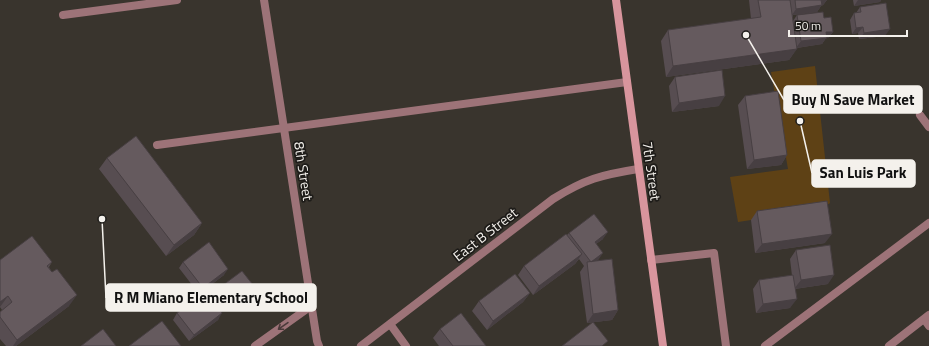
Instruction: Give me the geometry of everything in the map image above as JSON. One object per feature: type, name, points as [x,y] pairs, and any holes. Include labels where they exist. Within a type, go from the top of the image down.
[{"type":"street","points":[[63,15],[177,0]]},
{"type":"street","name":"8th Street","points":[[264,0],[311,306],[319,346]]},
{"type":"street","name":"7th Street","points":[[616,0],[663,346]]},
{"type":"street","points":[[157,145],[627,82]]},
{"type":"street","points":[[920,115],[929,127]]},
{"type":"street","name":"East B Street","points":[[361,346],[553,199],[588,179],[609,173],[638,169]]},
{"type":"street","points":[[765,346],[929,223]]},
{"type":"street","points":[[651,260],[714,253],[726,346]]},
{"type":"street","points":[[256,346],[311,306]]},
{"type":"street","points":[[889,346],[927,320]]},
{"type":"street","points":[[390,324],[406,346]]},
{"type":"shaded area","points":[[815,66],[830,203],[822,209],[738,222],[730,177],[788,169],[771,72]]},
{"type":"building","points":[[758,0],[790,0],[797,49],[673,66],[668,30],[761,17]]},
{"type":"building","points":[[795,0],[821,0],[822,5],[796,9]]},
{"type":"building","points":[[886,3],[890,29],[864,33],[863,27],[856,28],[854,13],[861,12],[860,7]]},
{"type":"building","points":[[823,12],[824,18],[831,17],[833,32],[826,32],[827,38],[801,41],[797,15]]},
{"type":"building","points":[[722,70],[725,96],[679,103],[675,77]]},
{"type":"building","points":[[778,91],[787,155],[754,160],[745,96]]},
{"type":"building","points":[[136,136],[202,223],[174,245],[107,158]]},
{"type":"building","points":[[827,201],[832,234],[762,244],[757,211]]},
{"type":"building","points":[[594,214],[608,232],[595,242],[603,253],[591,262],[569,233]]},
{"type":"building","points":[[566,234],[582,254],[539,286],[524,266]]},
{"type":"building","points":[[32,236],[52,262],[47,266],[52,272],[57,269],[77,295],[17,340],[0,317],[0,312],[12,302],[8,296],[0,302],[0,260]]},
{"type":"building","points":[[209,242],[228,269],[203,288],[183,262]]},
{"type":"building","points":[[830,245],[834,275],[801,280],[796,250]]},
{"type":"building","points":[[612,259],[618,310],[593,314],[587,262]]},
{"type":"building","points":[[242,271],[253,285],[226,306],[215,291]]},
{"type":"building","points":[[515,274],[530,293],[493,321],[479,301]]},
{"type":"building","points":[[793,275],[797,299],[763,304],[759,280]]},
{"type":"building","points":[[206,292],[222,313],[194,335],[177,313]]},
{"type":"building","points":[[461,313],[486,346],[453,346],[440,329]]},
{"type":"building","points":[[162,321],[181,346],[129,346]]},
{"type":"building","points":[[593,322],[608,341],[602,346],[562,346]]},
{"type":"building","points":[[103,329],[116,346],[81,346]]},
{"type":"place","name":"Buy N Save Market","points":[[746,35]]},
{"type":"place","name":"San Luis Park","points":[[800,121]]},
{"type":"place","name":"R M Miano Elementary School","points":[[102,219]]}]
